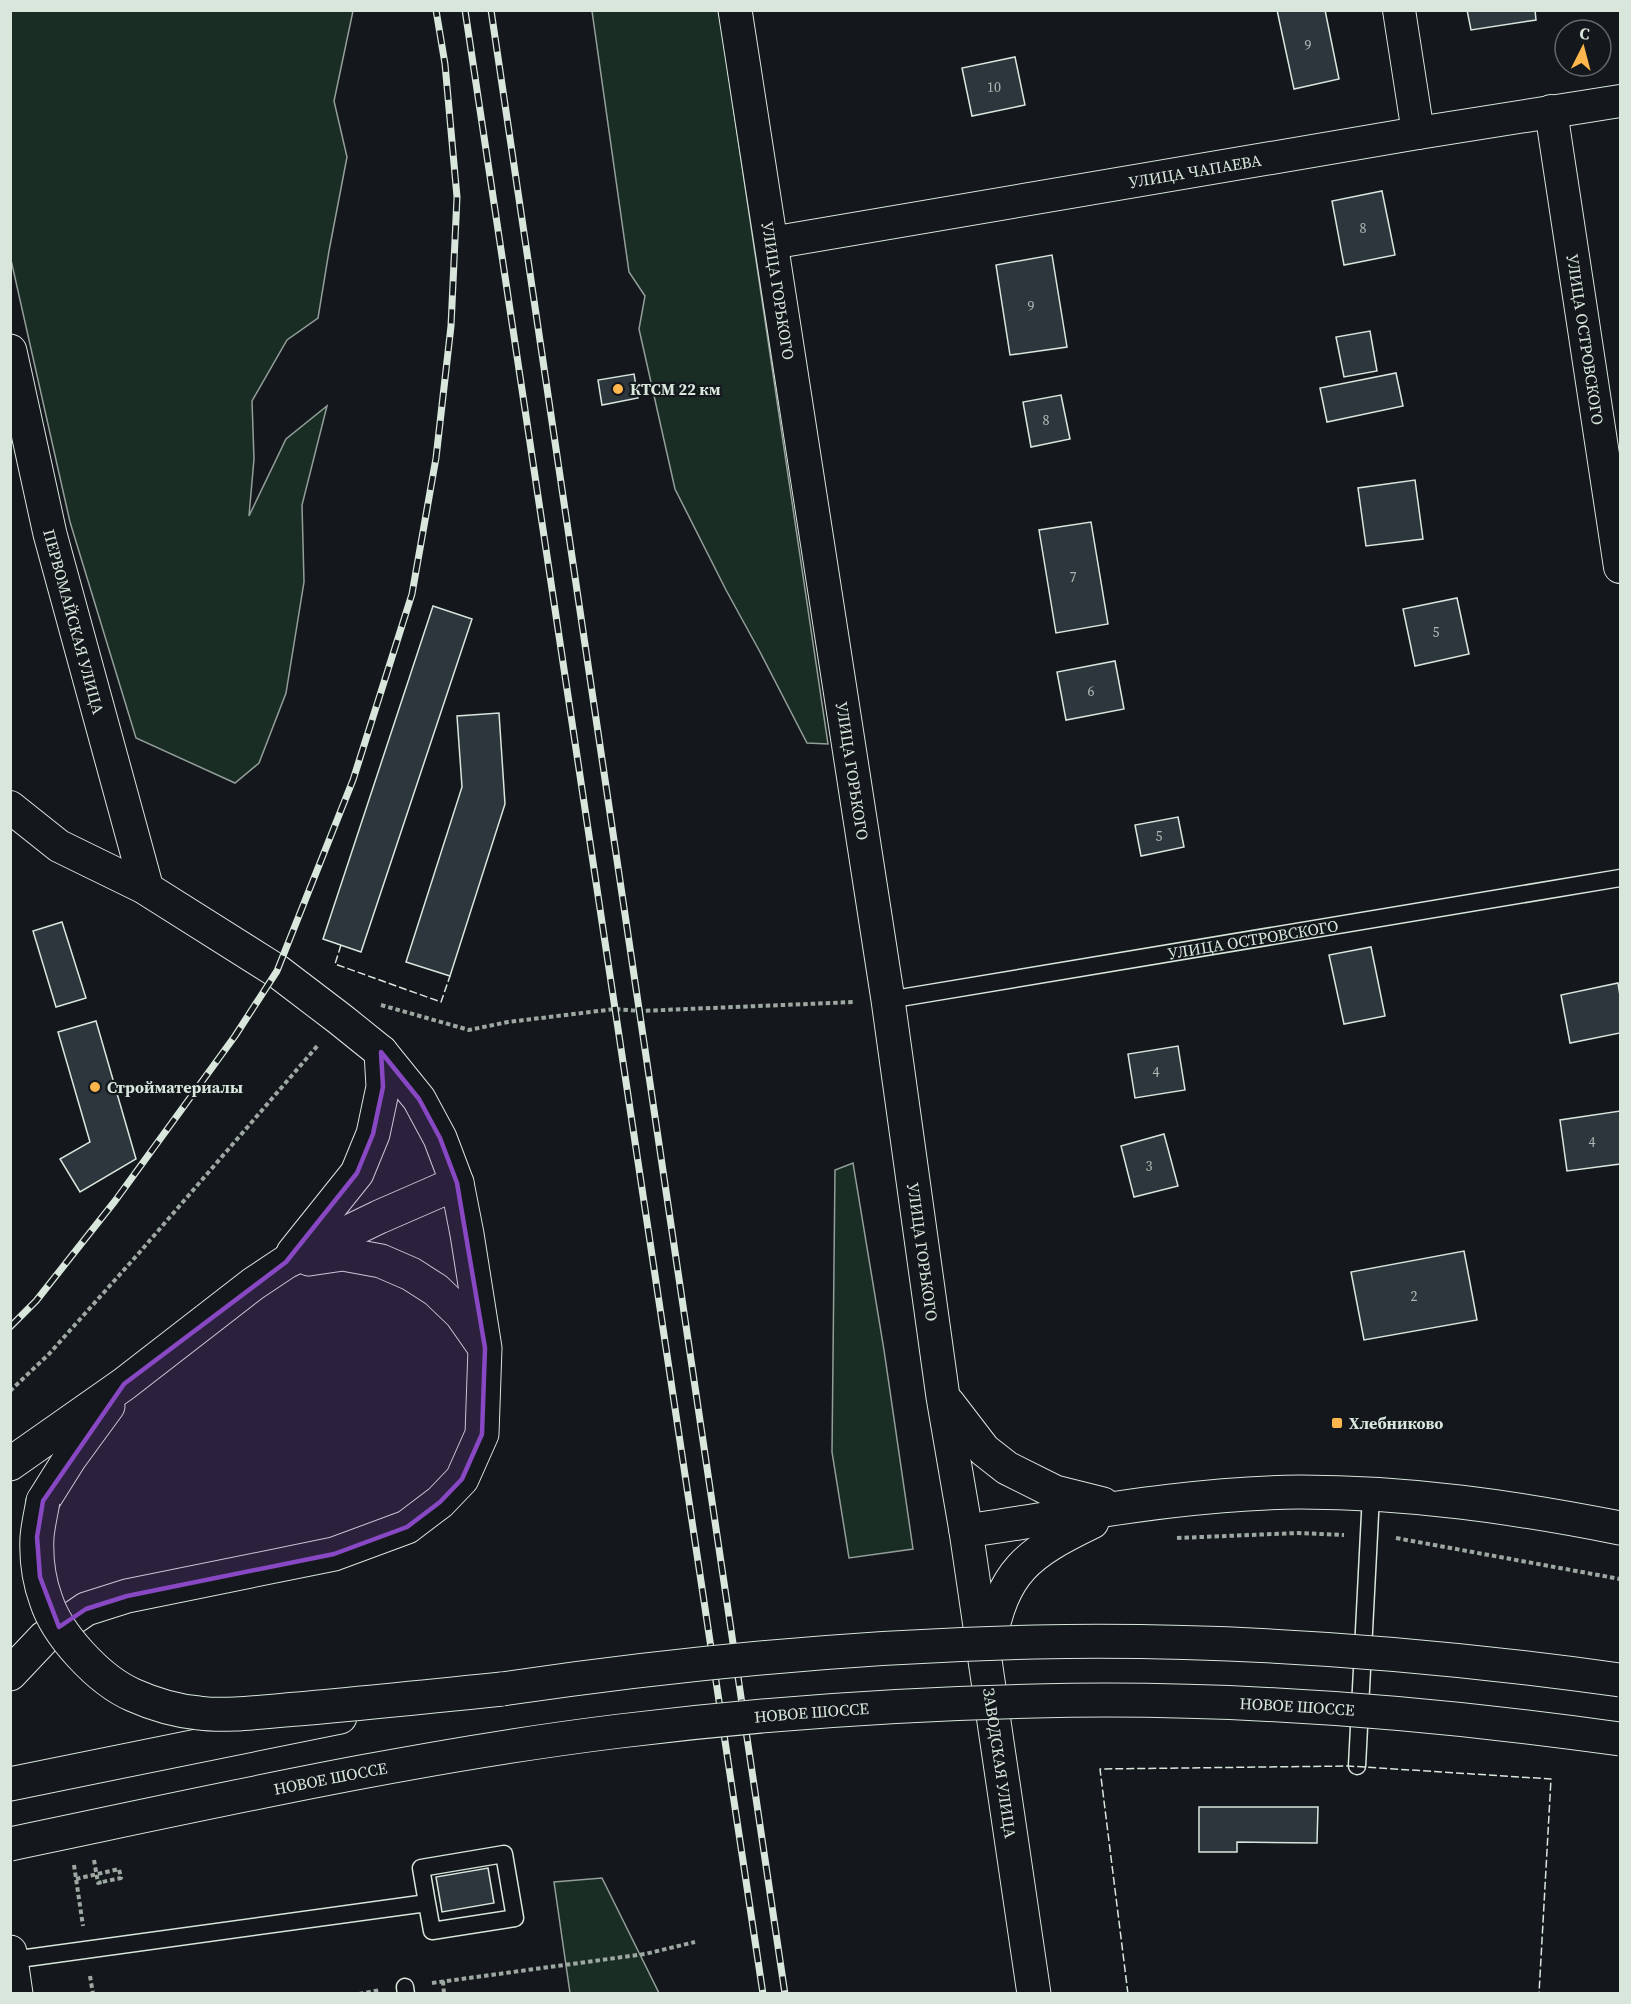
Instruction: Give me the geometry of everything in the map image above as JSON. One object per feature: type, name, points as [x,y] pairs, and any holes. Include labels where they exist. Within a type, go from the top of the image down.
[{"type":"street","name":"УЛИЦА ГОРЬКОГО","points":[[735,10],[888,1000],[943,1397],[966,1531]]},
{"type":"street","points":[[1399,10],[1418,133]]},
{"type":"street","name":"УЛИЦА ЧАПАЕВА","points":[[771,243],[1620,101]]},
{"type":"street","name":"УЛИЦА ОСТРОВСКОГО","points":[[1551,111],[1617,521],[1620,567]]},
{"type":"street","name":"ПЕРВОМАЙСКАЯ УЛИЦА","points":[[10,351],[50,534],[147,890]]},
{"type":"street","points":[[10,807],[58,846],[147,890],[277,971],[381,1052],[419,1099],[440,1138],[458,1183],[468,1234],[484,1348],[485,1388],[482,1434],[462,1479],[440,1502],[407,1527],[334,1554],[127,1596],[86,1609],[44,1638],[10,1674]]},
{"type":"street","points":[[286,1262],[357,1173],[373,1134],[383,1087],[381,1052]]},
{"type":"street","points":[[10,1464],[124,1384],[253,1284],[286,1262],[458,1183]]},
{"type":"street","points":[[286,1262],[343,1254],[381,1262],[411,1274],[436,1290],[461,1314],[484,1348]]},
{"type":"street","points":[[124,1384],[70,1458],[43,1501],[37,1537],[40,1577],[46,1601],[60,1629],[83,1658],[112,1682],[132,1695],[199,1714],[250,1713],[502,1689]]},
{"type":"street","points":[[943,1397],[984,1450],[1007,1468],[1055,1492],[1120,1508]]},
{"type":"street","points":[[966,1531],[1165,1501],[1300,1492],[1473,1502],[1620,1528]]},
{"type":"street","points":[[985,1665],[994,1618],[1006,1587],[1019,1569],[1052,1541],[1120,1508]]},
{"type":"street","name":"ЗАВОДСКАЯ УЛИЦА","points":[[966,1531],[1034,1994]]},
{"type":"street","points":[[10,1784],[332,1719],[502,1689],[609,1673],[729,1660],[874,1649],[1036,1642],[1197,1643],[1357,1651],[1518,1666],[1620,1680]]},
{"type":"street","name":"НОВОЕ ШОССЕ","points":[[10,1844],[355,1774],[511,1746],[723,1719],[878,1707],[1037,1700],[1195,1702],[1353,1709],[1512,1724],[1620,1739]]},
{"type":"street","points":[[11,1956],[16,1994]]},
{"type":"lane","name":"УЛИЦА ОСТРОВСКОГО","points":[[888,1000],[1620,878]]},
{"type":"lane","points":[[1357,1766],[1371,1495]]},
{"type":"lane","points":[[504,1854],[515,1917],[432,1931],[427,1903],[422,1868],[504,1854]]},
{"type":"lane","points":[[11,1956],[427,1903]]},
{"type":"path","points":[[378,1004],[468,1030],[508,1022],[615,1009],[640,1011],[888,1000]]},
{"type":"path","points":[[10,1391],[49,1354],[124,1270],[340,1019]]},
{"type":"path","points":[[73,1859],[84,1929]]},
{"type":"path","points":[[76,1879],[100,1874],[119,1869],[121,1878],[98,1883],[94,1859]]},
{"type":"path","points":[[444,1994],[443,1981],[645,1954],[695,1942]]},
{"type":"highlighted area","points":[[381,1052],[419,1099],[440,1138],[457,1183],[485,1348],[482,1434],[462,1479],[440,1502],[407,1527],[334,1554],[127,1596],[86,1609],[59,1627],[40,1577],[37,1537],[43,1501],[124,1384],[286,1262],[357,1173],[373,1134],[383,1087]]},
{"type":"green space","points":[[10,11],[353,11],[334,101],[347,157],[318,318],[287,340],[252,401],[254,459],[249,516],[286,439],[327,406],[302,505],[304,582],[286,693],[259,763],[235,783],[136,738],[70,522],[11,260]]},
{"type":"green space","points":[[592,11],[719,11],[828,744],[807,743],[675,489],[639,329],[645,296],[629,272]]},
{"type":"green space","points":[[853,1163],[884,1350],[913,1549],[849,1558],[832,1452],[835,1170]]},
{"type":"green space","points":[[602,1878],[659,1993],[570,1993],[554,1882]]},
{"type":"building","points":[[1277,10],[1325,10],[1339,79],[1294,89]]},
{"type":"building","points":[[1467,10],[1535,10],[1536,20],[1471,30]]},
{"type":"building","points":[[1015,57],[1025,105],[972,116],[962,68]]},
{"type":"building","points":[[1382,191],[1395,255],[1344,265],[1332,201]]},
{"type":"building","points":[[1052,255],[1067,347],[1010,355],[996,265]]},
{"type":"building","points":[[1370,331],[1377,371],[1344,377],[1336,337]]},
{"type":"building","points":[[1396,373],[1403,406],[1327,422],[1320,388]]},
{"type":"building","name":"КТСМ 22 км","points":[[634,374],[638,398],[602,405],[598,380]]},
{"type":"building","points":[[1061,395],[1070,439],[1031,447],[1023,402]]},
{"type":"building","points":[[1415,480],[1423,539],[1366,546],[1358,488]]},
{"type":"building","points":[[1091,522],[1108,624],[1056,633],[1039,530]]},
{"type":"building","points":[[1457,598],[1469,654],[1415,666],[1403,609]]},
{"type":"building","points":[[433,606],[472,619],[361,952],[323,939]]},
{"type":"building","points":[[1115,661],[1124,709],[1066,720],[1057,672]]},
{"type":"building","points":[[499,713],[505,804],[450,976],[406,962],[462,787],[457,716]]},
{"type":"building","points":[[1178,817],[1184,847],[1141,856],[1135,825]]},
{"type":"building","points":[[62,922],[86,998],[56,1007],[33,931]]},
{"type":"building","points":[[1371,947],[1385,1016],[1344,1024],[1329,955]]},
{"type":"building","points":[[1618,983],[1620,1033],[1570,1043],[1561,995]]},
{"type":"building","name":"Стройматериалы","points":[[96,1021],[136,1159],[80,1192],[60,1159],[90,1142],[58,1032]]},
{"type":"building","points":[[1178,1046],[1185,1090],[1135,1098],[1128,1054]]},
{"type":"building","points":[[1620,1111],[1620,1164],[1567,1171],[1560,1120]]},
{"type":"building","points":[[1164,1134],[1178,1186],[1134,1197],[1121,1146]]},
{"type":"building","points":[[1464,1251],[1477,1320],[1364,1340],[1351,1272]]},
{"type":"building","points":[[1199,1807],[1318,1807],[1317,1843],[1237,1842],[1237,1852],[1199,1852]]},
{"type":"building","points":[[488,1868],[494,1903],[442,1912],[436,1877]]},
{"type":"railway","points":[[10,1327],[36,1301],[115,1201],[235,1036],[277,971],[353,780],[412,594],[436,458],[451,326],[457,197],[445,64],[436,10]]},
{"type":"railway","points":[[465,10],[763,1994]]},
{"type":"railway","points":[[491,10],[785,1994]]},
{"type":"fence","points":[[341,945],[335,964],[441,1002],[450,976]]},
{"type":"fence","points":[[1128,1994],[1100,1769],[1348,1766],[1551,1779],[1539,1994]]},
{"type":"place","name":"КТСМ 22 км","points":[[618,389]]},
{"type":"place","name":"Стройматериалы","points":[[95,1087]]},
{"type":"place","name":"Хлебниково","points":[[1337,1423]]}]
